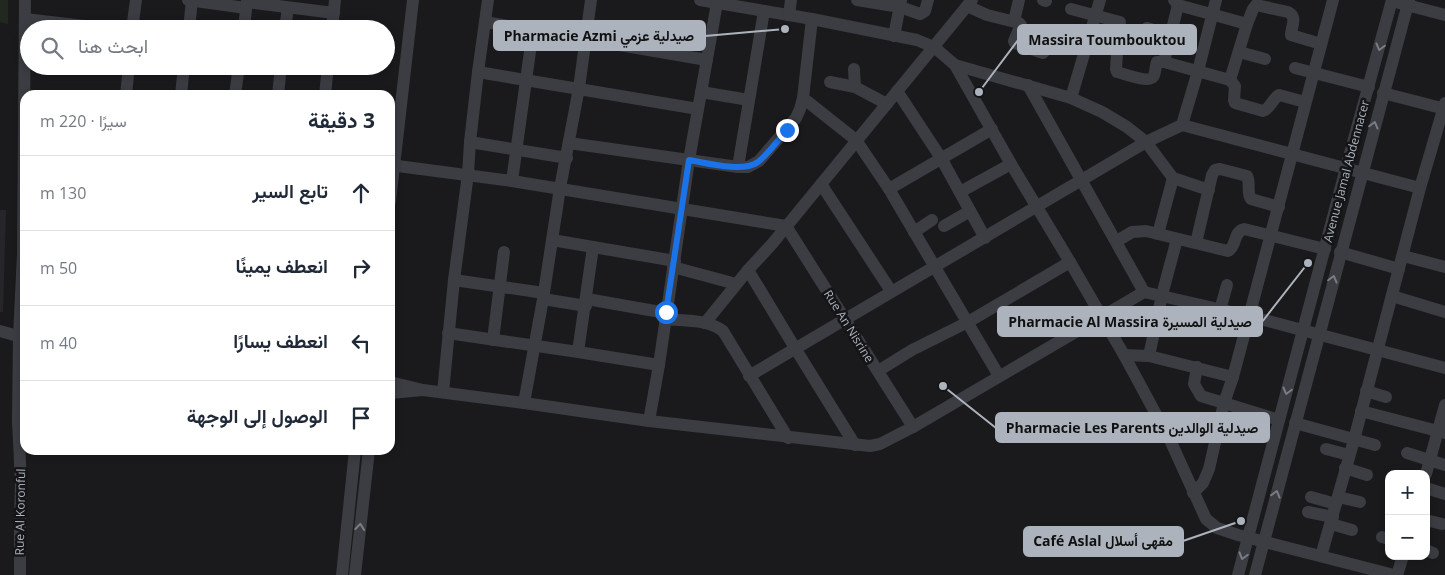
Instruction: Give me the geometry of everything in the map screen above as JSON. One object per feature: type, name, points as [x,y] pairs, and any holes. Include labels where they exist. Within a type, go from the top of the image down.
[{"type":"street","name":"Rue Al Koronful","points":[[25,0],[25,19]]},
{"type":"street","points":[[133,20],[136,0]]},
{"type":"street","points":[[189,20],[190,0],[247,3],[334,13]]},
{"type":"street","points":[[333,20],[335,0]]},
{"type":"street","points":[[395,142],[413,0]]},
{"type":"street","points":[[442,392],[478,72],[488,0]]},
{"type":"street","points":[[524,402],[579,88],[592,0]]},
{"type":"street","points":[[700,0],[918,40],[934,47],[955,65],[1036,207],[1124,355],[1170,440],[1193,493],[1210,524],[1248,538],[1396,575],[1402,560]]},
{"type":"street","points":[[789,15],[791,0]]},
{"type":"street","points":[[857,0],[900,4],[920,14],[925,11],[928,0]]},
{"type":"street","points":[[1071,98],[1100,0]]},
{"type":"street","points":[[1182,126],[1216,0]]},
{"type":"street","points":[[1193,493],[1203,483],[1207,475],[1224,403],[1279,207],[1291,154],[1333,0]]},
{"type":"street","points":[[1391,0],[1408,3],[1445,15]]},
{"type":"street","name":"Avenue Jamal Abdennacer","points":[[1238,575],[1391,0]]},
{"type":"street","points":[[1014,21],[1016,1]]},
{"type":"street","points":[[1164,62],[1171,35],[1176,2],[1247,24]]},
{"type":"street","points":[[245,20],[247,3]]},
{"type":"street","points":[[649,421],[689,160],[717,3]]},
{"type":"street","points":[[705,322],[970,3],[987,15],[1014,21],[1020,25],[1015,43],[1043,53],[1061,36],[1116,50],[1117,72],[1146,80],[1153,77],[1157,62],[1164,62],[1230,80],[1236,86],[1234,100],[1237,104],[1263,111],[1279,95],[1305,102]]},
{"type":"street","name":"Avenue Jamal Abdennacer","points":[[1255,575],[1408,3]]},
{"type":"street","points":[[894,36],[900,4]]},
{"type":"street","points":[[1230,80],[1247,24],[1256,5],[1292,14],[1294,18],[1291,35],[1321,44]]},
{"type":"street","points":[[286,20],[288,8]]},
{"type":"street","points":[[1071,9],[1120,22]]},
{"type":"street","points":[[738,167],[764,11]]},
{"type":"street","points":[[25,19],[34,20]]},
{"type":"street","points":[[569,143],[748,167],[759,161],[796,118],[800,109],[803,98],[812,20]]},
{"type":"street","points":[[485,22],[707,60]]},
{"type":"street","points":[[1147,28],[1171,35]]},
{"type":"street","points":[[512,180],[533,30]]},
{"type":"street","points":[[1239,52],[1264,59]]},
{"type":"street","points":[[955,65],[1071,98],[1120,122],[1146,142],[1173,178],[1210,190]]},
{"type":"street","points":[[1295,68],[1369,87]]},
{"type":"street","points":[[854,69],[855,87]]},
{"type":"street","points":[[478,72],[698,109]]},
{"type":"street","name":"Rue Al Koronful","points":[[25,75],[25,90]]},
{"type":"street","points":[[126,90],[127,75]]},
{"type":"street","points":[[182,90],[183,75]]},
{"type":"street","points":[[236,90],[238,75]]},
{"type":"street","points":[[279,90],[280,75]]},
{"type":"street","points":[[326,90],[327,75]]},
{"type":"street","points":[[830,82],[855,87],[887,104]]},
{"type":"street","points":[[1028,85],[1144,292]]},
{"type":"street","points":[[897,91],[941,158],[985,238]]},
{"type":"street","points":[[701,92],[749,100]]},
{"type":"street","points":[[1322,556],[1420,188],[1445,107],[1383,93]]},
{"type":"street","points":[[803,98],[856,140],[889,189],[999,376]]},
{"type":"street","points":[[749,376],[1146,142],[1182,126],[1420,188]]},
{"type":"street","points":[[889,189],[992,129]]},
{"type":"street","points":[[470,142],[566,158]]},
{"type":"street","points":[[960,192],[1011,164]]},
{"type":"street","points":[[395,166],[512,180],[786,226]]},
{"type":"street","points":[[1196,243],[1212,175],[1215,170],[1220,169],[1247,176],[1251,199],[1279,207]]},
{"type":"street","points":[[1158,234],[1173,178]]},
{"type":"street","points":[[821,184],[891,291]]},
{"type":"street","points":[[914,232],[970,211]]},
{"type":"street","name":"Rue An Nisrine","points":[[786,226],[913,427]]},
{"type":"street","points":[[1116,241],[1136,231],[1146,231],[1228,251],[1242,229],[1324,249]]},
{"type":"street","points":[[1149,356],[1162,295],[1177,239]]},
{"type":"street","points":[[552,240],[674,264],[736,284]]},
{"type":"street","points":[[578,352],[593,247]]},
{"type":"street","points":[[493,340],[504,252]]},
{"type":"street","points":[[1340,252],[1399,269]]},
{"type":"street","points":[[1403,256],[1445,266]]},
{"type":"street","points":[[878,371],[912,350],[968,322],[1070,262]]},
{"type":"street","points":[[748,270],[855,445]]},
{"type":"street","points":[[454,280],[500,286],[543,296],[705,322],[718,327],[728,336],[749,376],[788,438]]},
{"type":"street","points":[[1220,310],[1228,285]]},
{"type":"street","points":[[395,383],[423,390],[524,402],[649,421],[870,446],[880,444],[913,427],[1144,292],[1249,316],[1318,336],[1445,368]]},
{"type":"street","points":[[1392,296],[1445,312]]},
{"type":"street","points":[[0,331],[20,337]]},
{"type":"street","points":[[448,334],[534,345],[659,365]]},
{"type":"street","points":[[1124,355],[1149,356],[1232,377]]},
{"type":"street","points":[[1197,367],[1194,384],[1200,396],[1279,420]]},
{"type":"street","name":"Rue Al Koronful","points":[[20,380],[18,421],[20,452]]},
{"type":"street","points":[[395,392],[423,390]]},
{"type":"street","points":[[1366,391],[1386,397]]},
{"type":"street","points":[[1427,470],[1442,432],[1445,405]]},
{"type":"street","points":[[1361,411],[1442,432]]},
{"type":"street","points":[[1295,423],[1375,445]]},
{"type":"street","points":[[1170,440],[1181,434],[1187,426],[1217,432]]},
{"type":"street","points":[[1326,449],[1349,455]]},
{"type":"street","points":[[1407,453],[1445,465]]},
{"type":"street","name":"Rue Al Koronful","points":[[20,455],[22,482],[20,575]]},
{"type":"street","points":[[342,575],[354,455]]},
{"type":"street","points":[[355,575],[368,455]]},
{"type":"street","points":[[1345,468],[1367,475]]},
{"type":"street","points":[[1430,489],[1445,494]]},
{"type":"street","points":[[1311,497],[1360,502]]},
{"type":"street","points":[[1308,512],[1352,530]]},
{"type":"street","points":[[1430,521],[1442,524]]},
{"type":"shaded area","points":[[0,0],[8,0],[8,24],[0,22]]},
{"type":"shaded area","points":[[0,210],[6,210],[3,312],[0,312]]},
{"type":"place","name":"Pharmacie Azmi صيدلية عزمي","points":[[785,29]]},
{"type":"place","name":"Massira Toumbouktou","points":[[979,92]]},
{"type":"place","name":"Pharmacie Al Massira صيدلية المسيرة","points":[[1308,263]]},
{"type":"place","name":"Pharmacie Les Parents صيدلية الوالدين","points":[[943,386]]},
{"type":"place","name":"Café Aslal مقهى أسلال","points":[[1241,521]]},
{"type":"route","points":[[666,312],[689,160],[748,167],[759,161],[787,130]]}]
